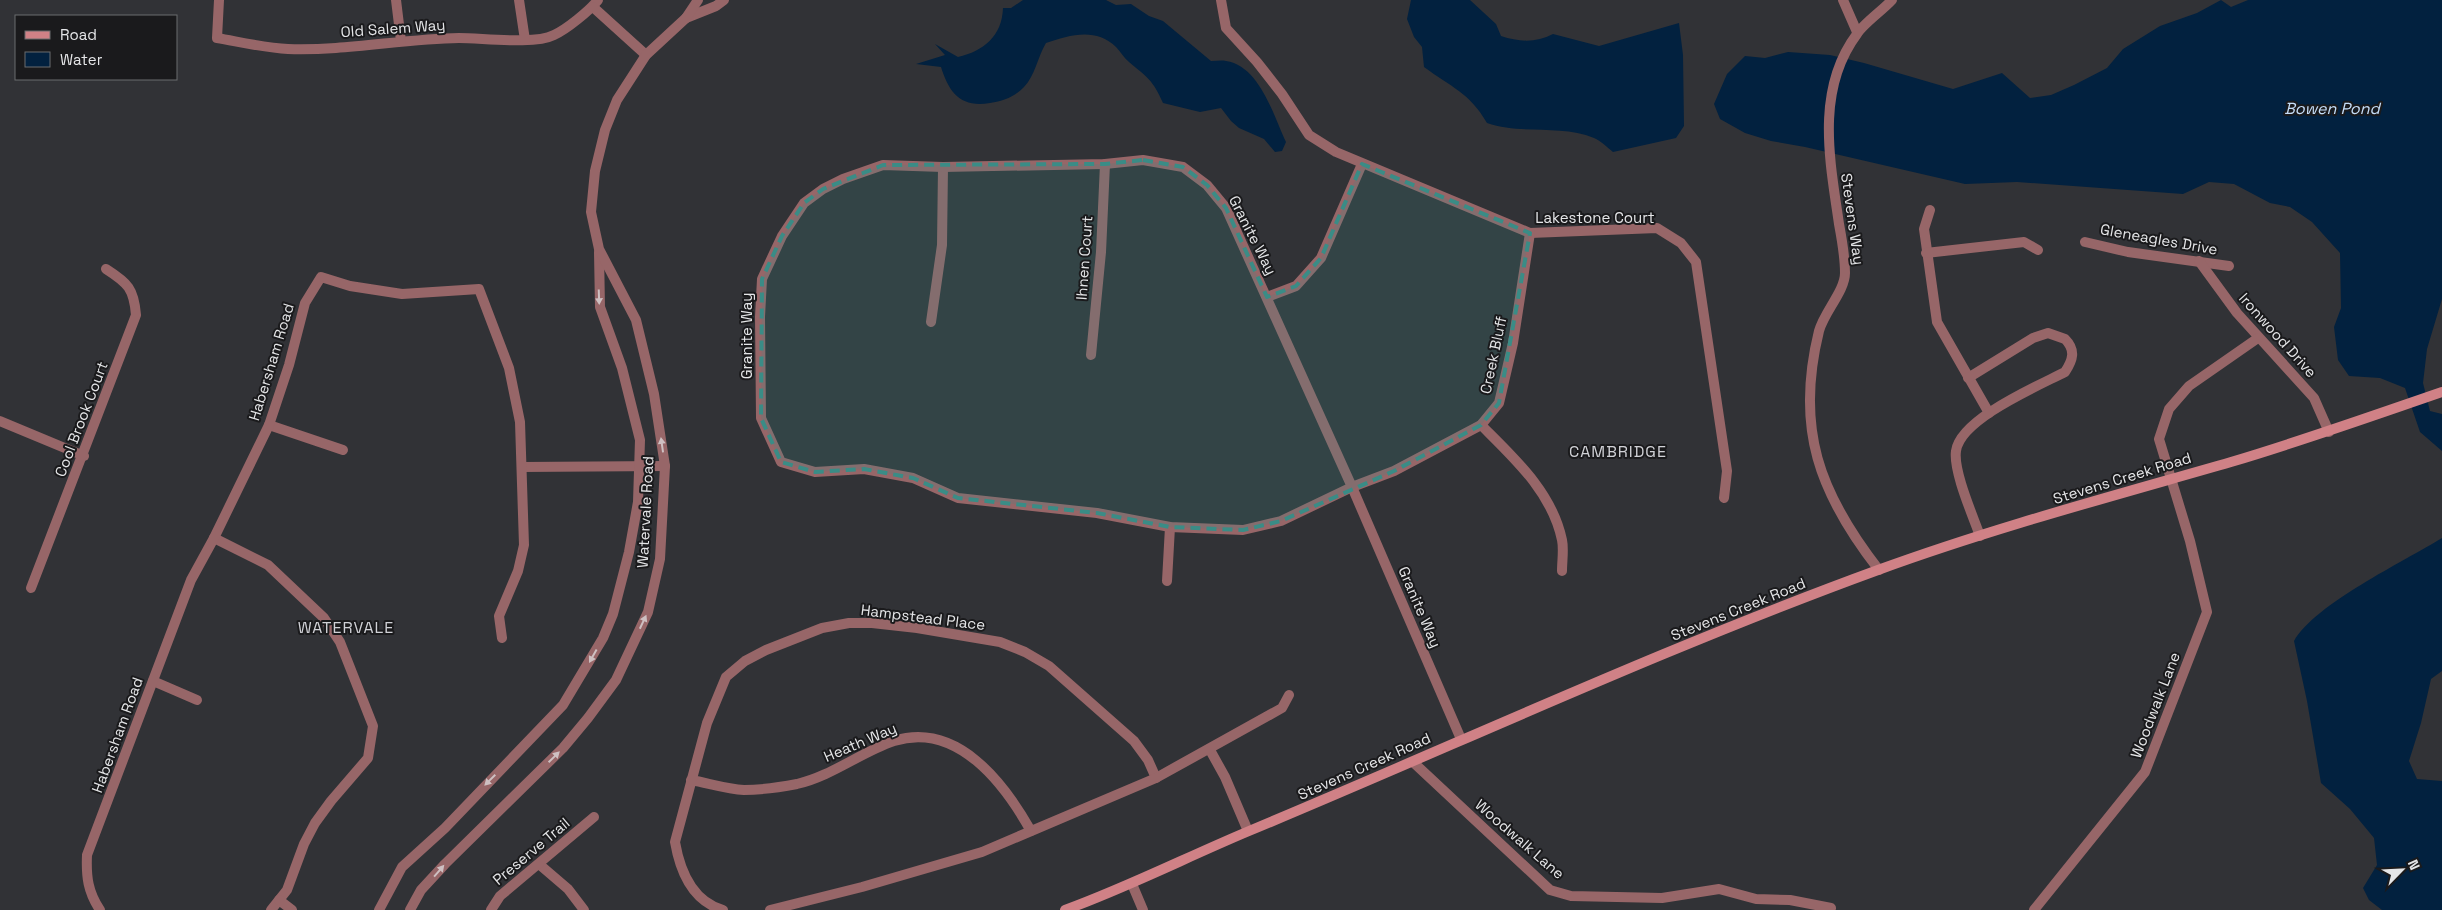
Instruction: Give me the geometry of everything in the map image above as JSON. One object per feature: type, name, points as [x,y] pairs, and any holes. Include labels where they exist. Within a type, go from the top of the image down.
[{"type":"street","name":"Old Salem Way","points":[[219,0],[217,38],[288,49],[360,46],[401,41],[460,38],[526,40],[553,36],[596,4]]},
{"type":"street","points":[[396,0],[401,41]]},
{"type":"street","points":[[519,0],[526,40]]},
{"type":"street","name":"Watervale Road","points":[[410,910],[421,890],[444,864],[563,748],[616,680],[648,612],[660,559],[665,466],[654,394],[636,320],[600,249],[591,212],[595,171],[605,130],[617,100],[646,55],[686,18],[698,0]]},
{"type":"street","name":"Watervale Road","points":[[686,18],[716,6],[724,0]]},
{"type":"street","name":"Lakestone Court","points":[[1221,0],[1226,28],[1257,62],[1282,94],[1309,135],[1336,152],[1530,233],[1658,228],[1681,243],[1696,262],[1727,471],[1724,498]]},
{"type":"street","points":[[1843,0],[1857,32]]},
{"type":"street","name":"Stevens Way","points":[[1879,570],[1854,538],[1831,495],[1816,457],[1808,398],[1812,360],[1822,319],[1846,276],[1829,159],[1829,110],[1839,67],[1857,32],[1892,0]]},
{"type":"street","points":[[596,4],[646,55]]},
{"type":"street","name":"Granite Way","points":[[1352,487],[1281,521],[1243,530],[1170,527],[1097,512],[958,498],[913,478],[864,469],[814,472],[781,462],[761,418],[760,317],[762,279],[782,236],[804,203],[823,189],[843,179],[883,165],[943,167],[1105,164],[1143,160],[1183,167],[1207,185],[1226,208],[1268,297],[1352,487],[1461,739]]},
{"type":"street","name":"Ihnen Court","points":[[1091,355],[1101,252],[1105,164]]},
{"type":"street","points":[[1268,297],[1296,286],[1321,258],[1362,164]]},
{"type":"street","points":[[931,322],[942,245],[943,167]]},
{"type":"street","points":[[1930,210],[1924,229],[1937,322],[1990,413]]},
{"type":"street","name":"Creek Bluff","points":[[1352,487],[1394,471],[1482,425],[1499,403],[1513,343],[1530,233]]},
{"type":"street","points":[[1926,253],[2024,242],[2038,250]]},
{"type":"street","name":"Gleneagles Drive","points":[[2085,242],[2128,252],[2229,266]]},
{"type":"street","name":"Watervale Road","points":[[379,910],[402,867],[445,828],[563,705],[603,638],[620,588],[638,502],[640,440],[622,368],[600,307],[600,249]]},
{"type":"street","name":"Ironwood Drive","points":[[2199,261],[2258,338],[2314,398],[2329,432]]},
{"type":"street","name":"Cool Brook Court","points":[[31,588],[84,456],[136,315],[135,296],[124,281],[106,269]]},
{"type":"street","name":"Habersham Road","points":[[100,910],[91,896],[86,876],[87,856],[191,580],[214,538],[268,425],[289,365],[305,303],[321,277],[350,286],[402,294],[479,289],[509,368],[516,396],[522,467],[524,545],[518,571],[499,616],[502,638]]},
{"type":"street","points":[[1968,378],[2033,338],[2048,333],[2069,342],[2073,353],[2072,361],[2065,372],[1990,413],[1966,431],[1956,450],[1956,464],[1980,536]]},
{"type":"street","name":"Woodwalk Lane","points":[[2034,910],[2145,772],[2207,612],[2190,541],[2159,439],[2169,409],[2189,386],[2258,338]]},
{"type":"street","name":"Stevens Creek Road","points":[[1065,910],[1132,884],[1248,831],[1413,762],[1461,739],[1714,634],[1879,570],[1980,536],[2329,432],[2442,392]]},
{"type":"street","points":[[0,421],[84,456]]},
{"type":"street","points":[[268,425],[343,450]]},
{"type":"street","points":[[1482,425],[1524,468],[1554,515],[1563,541],[1562,571]]},
{"type":"street","points":[[522,467],[665,466]]},
{"type":"street","points":[[1167,581],[1170,527]]},
{"type":"street","points":[[214,538],[268,565],[324,618],[340,642],[373,726],[368,758],[331,801],[315,823],[304,844],[287,890],[271,910]]},
{"type":"street","name":"Hampstead Place","points":[[723,910],[701,899],[686,880],[678,860],[675,842],[714,700],[726,677],[745,660],[822,628],[872,623],[1000,642],[1025,652],[1049,666],[1134,741],[1148,760],[1156,778]]},
{"type":"street","points":[[153,681],[197,700]]},
{"type":"street","points":[[770,910],[862,887],[982,852],[1156,778],[1210,750],[1282,708],[1289,694]]},
{"type":"street","name":"Heath Way","points":[[691,780],[743,790],[798,784],[854,762],[893,742],[916,736],[937,738],[985,766],[1014,800],[1031,831]]},
{"type":"street","points":[[1210,750],[1225,777],[1248,831]]},
{"type":"street","name":"Woodwalk Lane","points":[[1413,762],[1550,890],[1571,896],[1662,898],[1719,889],[1756,899],[1790,900],[1831,908]]},
{"type":"street","name":"Preserve Trail","points":[[491,910],[500,896],[540,865],[594,816]]},
{"type":"street","points":[[540,865],[568,889],[584,910]]},
{"type":"street","points":[[1132,884],[1143,910]]},
{"type":"street","points":[[279,900],[292,910]]},
{"type":"highlighted area","points":[[1143,160],[1183,167],[1207,185],[1226,208],[1267,297],[1296,286],[1321,258],[1362,164],[1530,233],[1499,403],[1481,425],[1394,471],[1281,521],[1243,530],[1170,527],[1097,513],[958,498],[913,478],[864,469],[815,472],[781,462],[761,418],[762,279],[782,236],[804,203],[823,189],[883,165],[1105,164]]},
{"type":"water","points":[[1023,0],[1106,0],[1116,5],[1131,4],[1149,16],[1163,21],[1211,61],[1226,61],[1238,65],[1248,72],[1257,82],[1271,107],[1286,142],[1282,151],[1275,152],[1264,139],[1239,128],[1221,108],[1200,112],[1163,103],[1149,80],[1116,47],[1100,37],[1082,34],[1073,35],[1046,43],[1031,77],[1024,87],[1009,98],[990,103],[980,104],[964,101],[952,91],[941,67],[916,64],[945,55],[935,44],[958,57],[976,51],[990,41],[995,34],[1002,18],[1003,8],[1011,8]]},
{"type":"water","points":[[1411,0],[1470,0],[1496,24],[1501,36],[1521,40],[1540,39],[1553,34],[1599,46],[1679,23],[1683,55],[1684,126],[1676,138],[1613,152],[1597,139],[1568,131],[1500,127],[1487,123],[1467,97],[1424,67],[1422,47],[1414,37],[1407,19]]},
{"type":"water","name":"Bowen Pond","points":[[2221,0],[2231,7],[2248,0],[2442,0],[2442,299],[2427,349],[2423,383],[2430,411],[2442,414],[2442,451],[2420,432],[2405,388],[2380,378],[2349,376],[2338,360],[2334,327],[2341,308],[2340,253],[2312,222],[2290,207],[2270,203],[2234,184],[2209,182],[2183,194],[2017,182],[1965,184],[1771,141],[1745,133],[1720,119],[1714,104],[1727,74],[1745,56],[1765,58],[1788,52],[1830,55],[1953,89],[2002,73],[2030,98],[2051,95],[2107,68],[2123,49],[2160,26],[2197,13]]},
{"type":"water","points":[[2442,538],[2442,671],[2431,679],[2421,723],[2409,761],[2417,779],[2442,781],[2442,910],[2382,910],[2369,900],[2363,888],[2377,865],[2374,838],[2350,809],[2321,783],[2307,701],[2294,641],[2305,627],[2340,598]]},
{"type":"district","name":"CAMBRIDGE","points":[[1618,451]]},
{"type":"district","name":"WATERVALE","points":[[346,627]]}]
